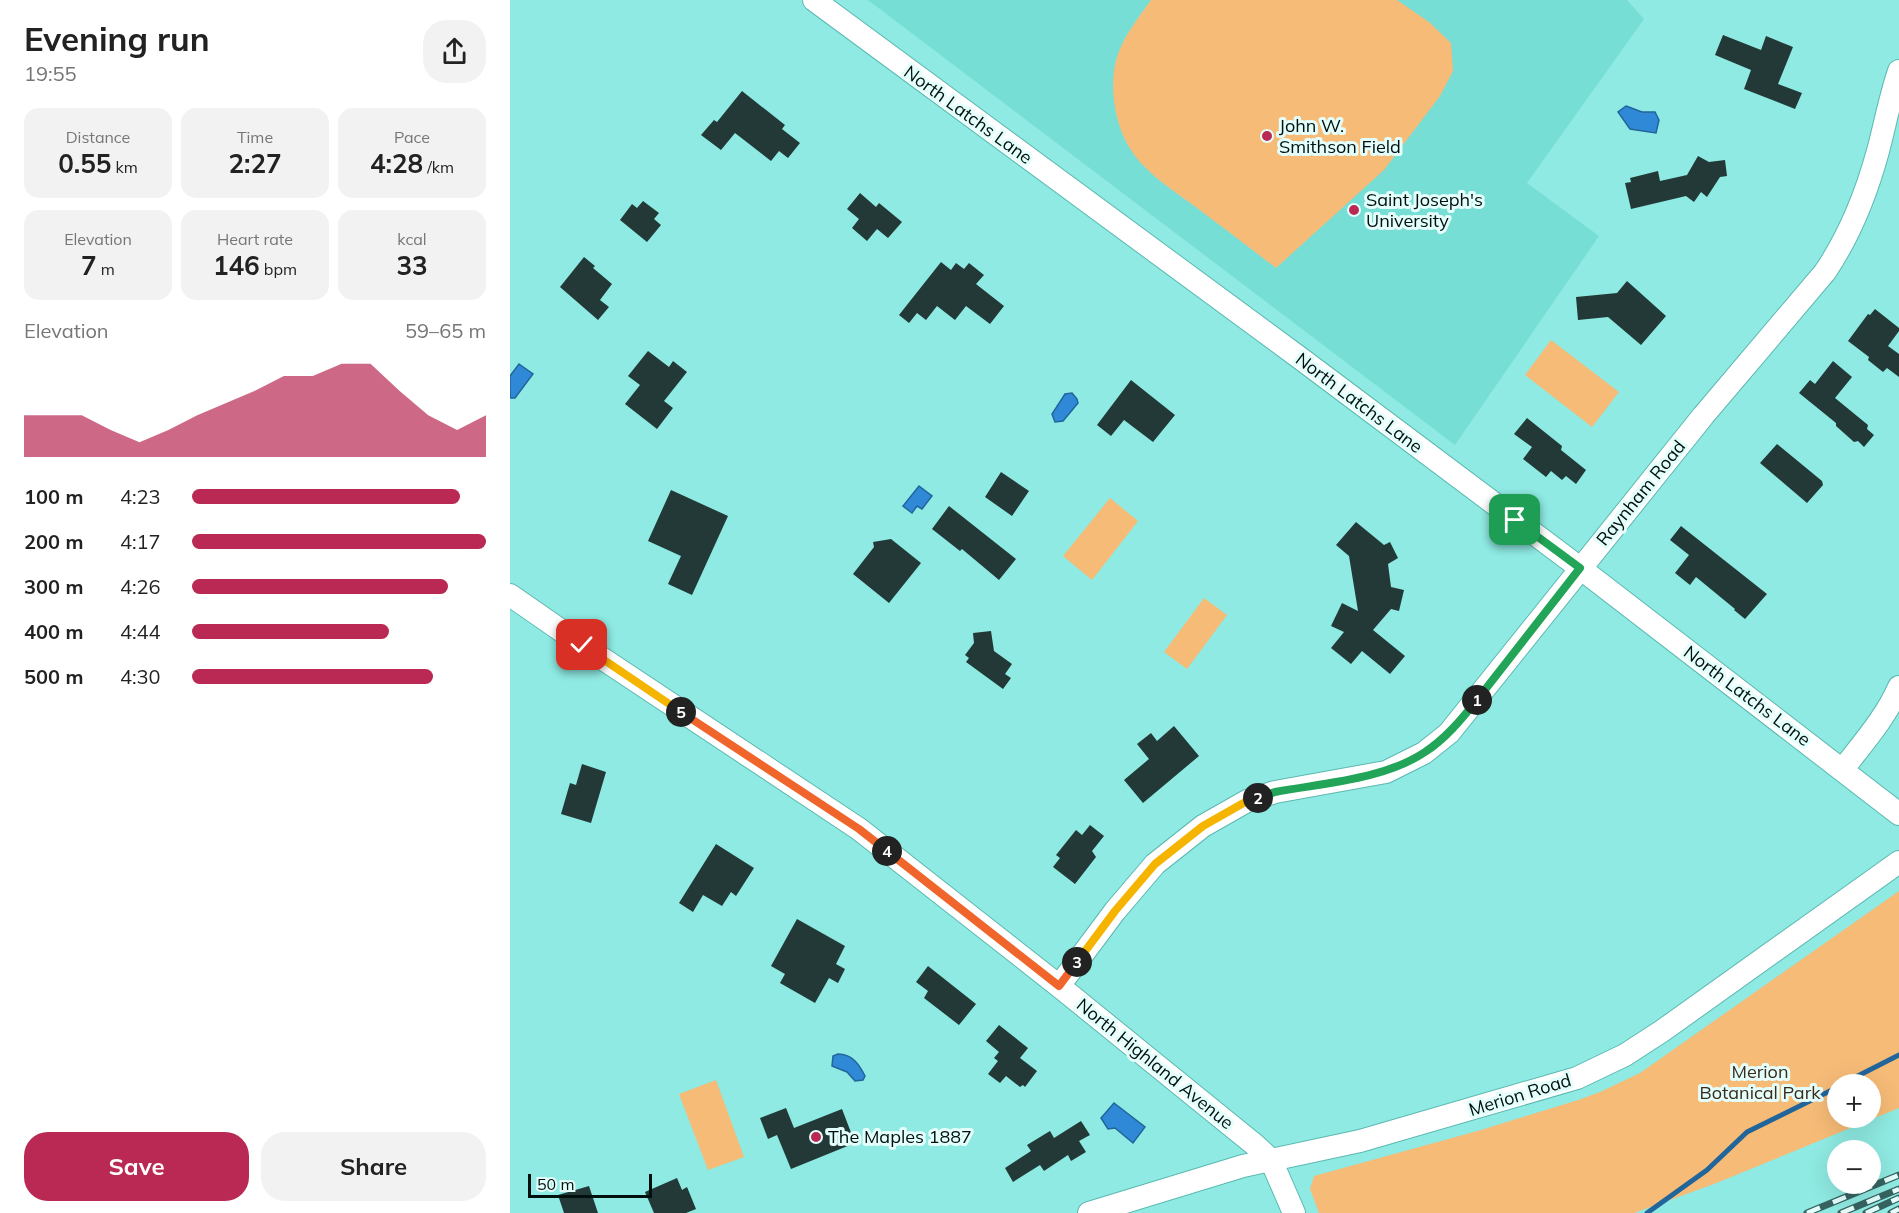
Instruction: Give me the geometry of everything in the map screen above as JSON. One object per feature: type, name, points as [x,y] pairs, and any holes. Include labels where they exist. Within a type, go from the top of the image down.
[{"type":"street","name":"North Latchs Lane","points":[[814,0],[1304,361],[1580,568],[1899,814]]},
{"type":"street","name":"Raynham Road","points":[[1059,986],[1115,911],[1155,864],[1203,826],[1247,801],[1275,792],[1386,772],[1424,753],[1449,733],[1703,416],[1824,272],[1840,249],[1858,213],[1894,115],[1899,71]]},
{"type":"street","name":"North Highland Avenue","points":[[510,594],[859,829],[1059,986],[1271,1160]]},
{"type":"street","points":[[1843,769],[1874,730],[1899,687]]},
{"type":"street","name":"Merion Road","points":[[1089,1213],[1243,1166],[1371,1138],[1577,1078],[1626,1055],[1662,1031],[1899,862]]},
{"type":"street","points":[[1271,1160],[1294,1213]]},
{"type":"shaded area","name":"Saint Joseph's University","points":[[868,0],[1627,0],[1644,19],[1527,183],[1599,236],[1455,445]]},
{"type":"shaded area","points":[[1626,106],[1642,112],[1655,112],[1659,120],[1656,133],[1630,129],[1618,112]]},
{"type":"shaded area","points":[[519,364],[533,374],[515,398],[510,398],[510,376]]},
{"type":"shaded area","points":[[1072,393],[1078,403],[1063,421],[1055,422],[1052,414],[1065,394]]},
{"type":"shaded area","points":[[919,486],[932,496],[922,509],[917,506],[912,513],[903,506]]},
{"type":"shaded area","points":[[838,1054],[854,1060],[865,1076],[863,1080],[855,1081],[847,1072],[832,1066],[833,1056]]},
{"type":"shaded area","points":[[1114,1103],[1145,1127],[1133,1143],[1115,1128],[1108,1129],[1101,1118]]},
{"type":"green space","name":"John W. Smithson Field","points":[[1151,0],[1397,0],[1429,22],[1451,43],[1453,71],[1440,96],[1384,170],[1276,268],[1158,179],[1135,156],[1124,137],[1114,102],[1115,65],[1124,40]]},
{"type":"green space","points":[[1551,340],[1619,392],[1592,427],[1525,375]]},
{"type":"green space","points":[[1110,498],[1138,521],[1092,580],[1063,556]]},
{"type":"green space","points":[[1204,598],[1227,615],[1187,669],[1164,652]]},
{"type":"green space","name":"Merion Botanical Park","points":[[1899,891],[1899,1108],[1881,1115],[1881,1074],[1827,1074],[1827,1128],[1850,1128],[1714,1184],[1634,1213],[1319,1213],[1310,1189],[1314,1176],[1481,1130],[1600,1092],[1640,1073]]},
{"type":"green space","points":[[716,1080],[744,1157],[708,1170],[679,1094]]},
{"type":"building","points":[[1723,35],[1761,50],[1766,36],[1793,47],[1778,84],[1802,93],[1795,109],[1744,89],[1751,70],[1715,55]]},
{"type":"building","points":[[742,91],[785,125],[782,129],[800,143],[788,158],[779,151],[771,161],[735,133],[721,150],[701,135],[714,120],[717,122]]},
{"type":"building","points":[[1698,156],[1709,162],[1725,160],[1727,176],[1720,177],[1707,197],[1701,192],[1694,202],[1686,196],[1631,209],[1625,183],[1631,182],[1630,178],[1658,171],[1660,181],[1687,175]]},
{"type":"building","points":[[860,193],[876,207],[879,203],[902,222],[888,238],[877,229],[867,241],[852,228],[859,219],[847,209]]},
{"type":"building","points":[[643,201],[659,213],[654,219],[661,225],[647,242],[620,220],[632,204],[637,208]]},
{"type":"building","points":[[584,257],[612,284],[600,300],[609,307],[598,320],[560,287]]},
{"type":"building","points":[[941,262],[951,270],[956,263],[964,269],[969,263],[984,275],[976,284],[1004,306],[990,324],[966,306],[955,320],[937,306],[926,320],[917,313],[909,323],[899,315]]},
{"type":"building","points":[[1627,281],[1666,316],[1641,345],[1608,317],[1578,320],[1576,297],[1617,293]]},
{"type":"building","points":[[1875,309],[1899,328],[1888,346],[1899,354],[1899,377],[1887,368],[1883,372],[1868,360],[1869,357],[1848,341],[1868,314],[1870,315]]},
{"type":"building","points":[[648,351],[669,367],[673,361],[687,372],[664,401],[673,408],[657,429],[625,404],[640,385],[628,376]]},
{"type":"building","points":[[1833,361],[1852,377],[1835,398],[1868,425],[1867,429],[1874,435],[1864,447],[1858,441],[1854,442],[1836,426],[1836,423],[1799,393],[1810,380],[1815,384]]},
{"type":"building","points":[[1131,380],[1175,415],[1153,442],[1124,420],[1111,436],[1097,425]]},
{"type":"building","points":[[1527,418],[1562,446],[1561,450],[1586,470],[1576,484],[1566,476],[1562,480],[1551,471],[1546,477],[1523,459],[1532,447],[1514,434]]},
{"type":"building","points":[[1777,444],[1822,481],[1823,485],[1807,503],[1760,463]]},
{"type":"building","points":[[1001,472],[1029,491],[1012,516],[985,497]]},
{"type":"building","points":[[671,490],[728,516],[692,595],[668,584],[681,556],[648,541]]},
{"type":"building","points":[[949,506],[1016,559],[999,580],[962,549],[960,551],[932,529]]},
{"type":"building","points":[[1356,522],[1384,545],[1390,542],[1398,558],[1388,564],[1391,587],[1404,590],[1399,611],[1391,609],[1373,630],[1405,656],[1390,674],[1362,651],[1351,664],[1331,648],[1344,632],[1331,626],[1342,603],[1358,611],[1349,556],[1336,545]]},
{"type":"building","points":[[1681,526],[1767,594],[1745,619],[1696,577],[1690,585],[1675,573],[1689,555],[1670,540]]},
{"type":"building","points":[[891,539],[921,563],[889,603],[853,574],[874,547],[873,542]]},
{"type":"building","points":[[991,631],[994,651],[1012,664],[1005,674],[1011,678],[1003,689],[966,662],[969,658],[965,655],[974,643],[973,633]]},
{"type":"building","points":[[1174,726],[1199,756],[1143,803],[1124,780],[1149,759],[1137,744],[1151,733],[1157,741]]},
{"type":"building","points":[[582,764],[606,772],[591,823],[561,814],[570,783],[576,785]]},
{"type":"building","points":[[1090,825],[1104,836],[1092,851],[1096,857],[1075,884],[1053,867],[1060,858],[1056,855],[1076,830],[1082,835]]},
{"type":"building","points":[[716,844],[754,868],[736,896],[731,892],[722,906],[703,895],[693,912],[679,903]]},
{"type":"building","points":[[797,919],[845,946],[836,964],[845,969],[838,983],[829,978],[815,1003],[780,983],[785,974],[771,966]]},
{"type":"building","points":[[928,966],[976,1004],[959,1025],[924,998],[928,991],[916,982]]},
{"type":"building","points":[[999,1025],[1028,1048],[1020,1058],[1037,1071],[1025,1087],[1023,1085],[1020,1087],[1006,1076],[1000,1083],[988,1074],[998,1061],[994,1058],[999,1052],[986,1041]]},
{"type":"building","name":"The Maples 1887","points":[[786,1108],[794,1128],[842,1109],[855,1143],[791,1169],[777,1135],[768,1139],[760,1118]]},
{"type":"building","points":[[1081,1121],[1090,1135],[1079,1141],[1086,1152],[1071,1161],[1068,1155],[1044,1171],[1040,1165],[1013,1182],[1005,1168],[1031,1151],[1027,1145],[1050,1131],[1054,1138]]},
{"type":"building","points":[[677,1178],[682,1190],[687,1187],[696,1209],[686,1213],[654,1213],[645,1192]]},
{"type":"building","points":[[589,1186],[598,1213],[564,1213],[558,1195]]},
{"type":"waterway","points":[[1862,1074],[1899,1055]]},
{"type":"waterway","points":[[1647,1213],[1707,1170],[1747,1132],[1827,1092]]},
{"type":"railway","points":[[1807,1213],[1899,1175]]},
{"type":"railway","points":[[1841,1213],[1899,1189]]},
{"type":"railway","points":[[1866,1213],[1899,1198]]},
{"type":"railway","points":[[1891,1213],[1899,1209]]},
{"type":"place","name":"John W. Smithson Field","points":[[1267,136]]},
{"type":"place","name":"Saint Joseph's University","points":[[1354,210]]},
{"type":"place","name":"The Maples 1887","points":[[816,1137]]},
{"type":"route","points":[[582,645],[859,829],[1059,986],[1115,911],[1155,864],[1203,826],[1247,801],[1275,792],[1386,772],[1424,753],[1449,733],[1580,568],[1515,520]]}]
